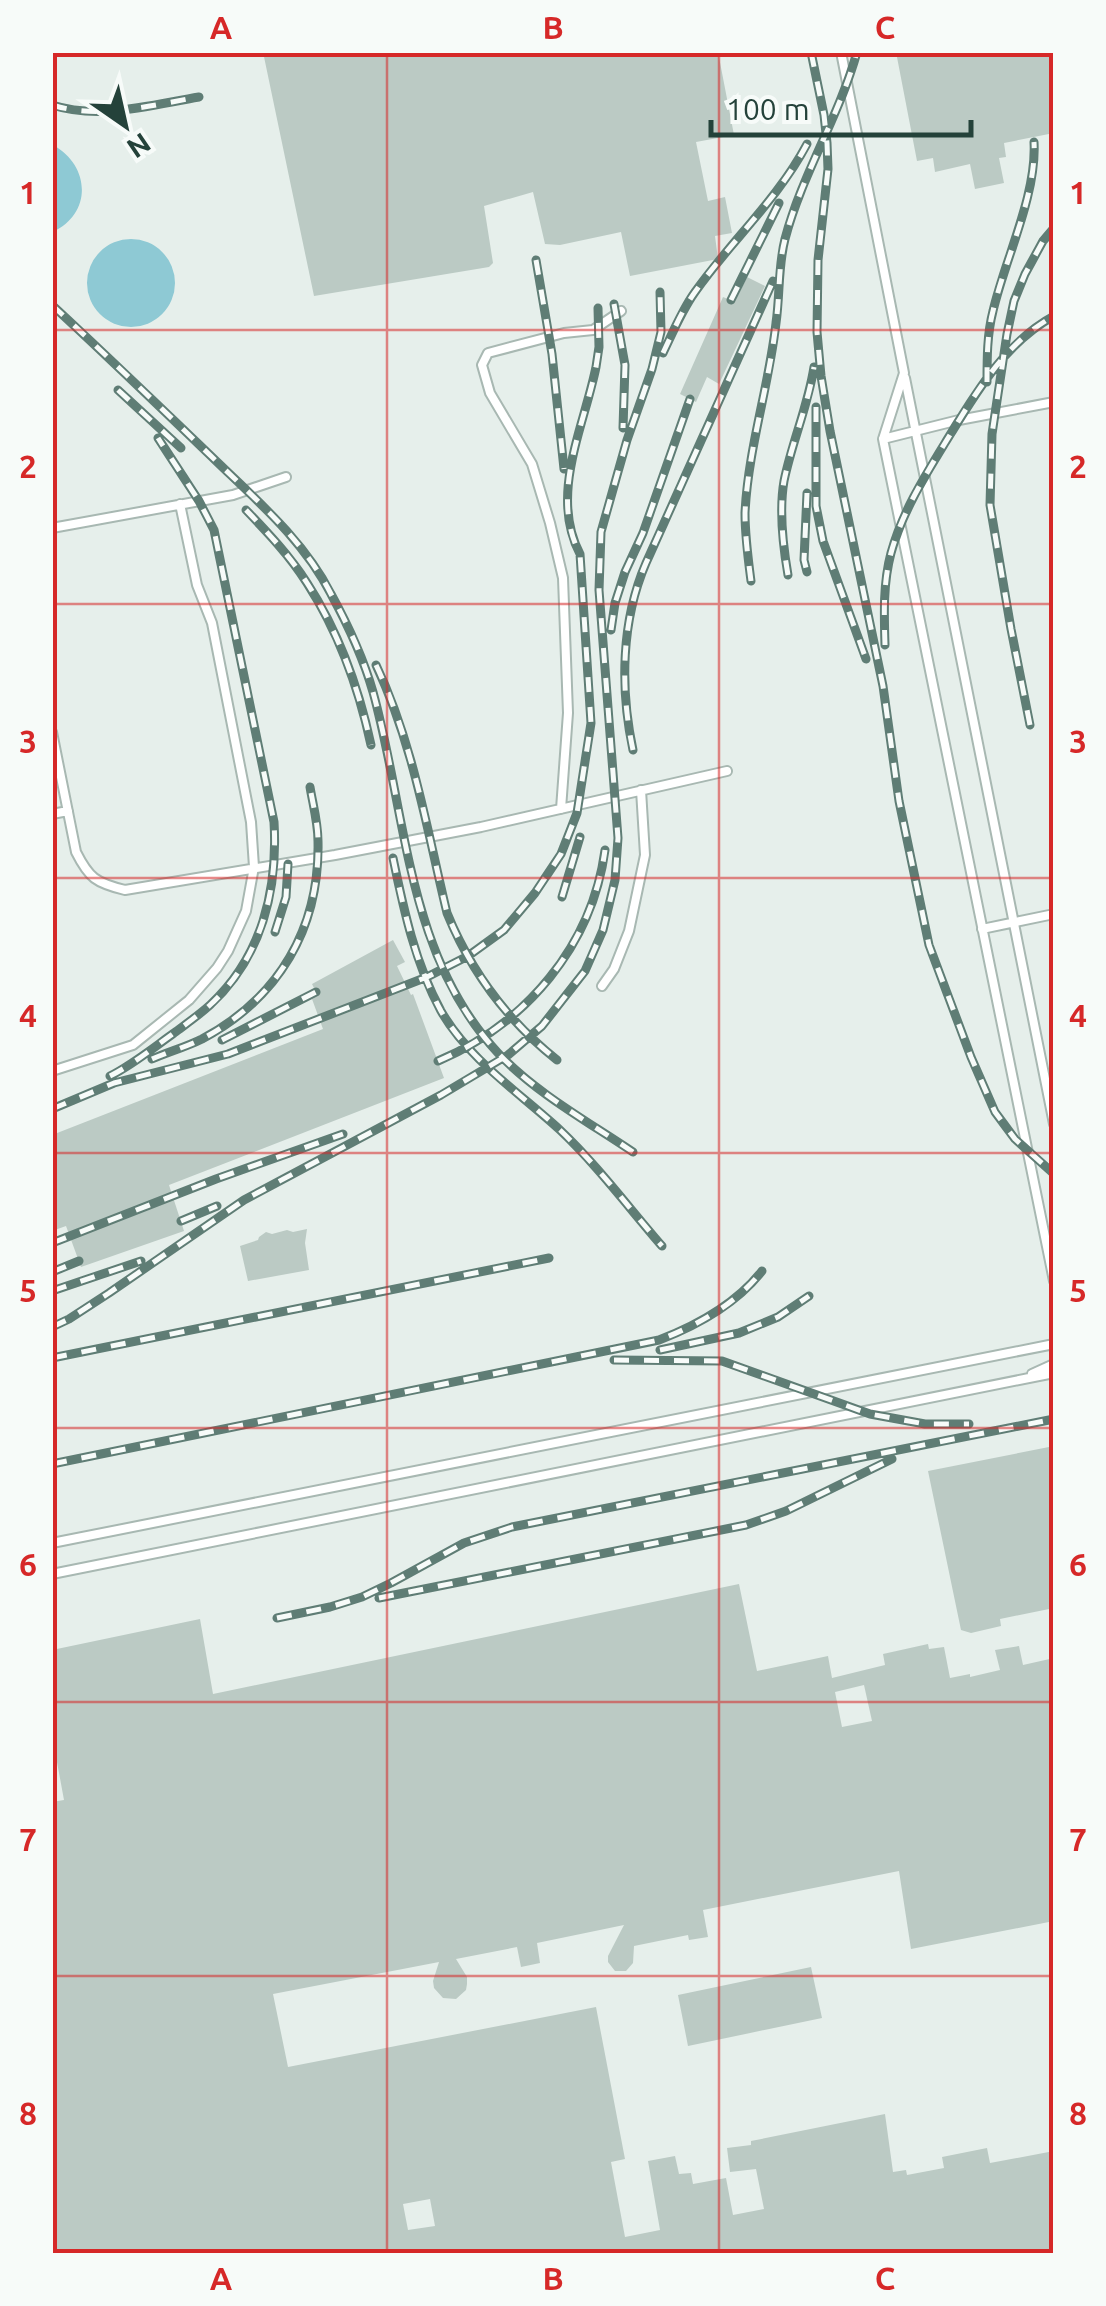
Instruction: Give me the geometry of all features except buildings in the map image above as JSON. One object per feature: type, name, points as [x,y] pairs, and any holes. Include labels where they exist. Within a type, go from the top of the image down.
[{"type":"lane","points":[[841,52],[1054,1124]]},
{"type":"lane","points":[[561,809],[568,712],[563,578],[532,464],[490,392],[482,366],[488,353],[564,333],[593,330],[621,311]]},
{"type":"lane","points":[[904,373],[883,439],[1054,1281]]},
{"type":"lane","points":[[883,439],[1054,402]]},
{"type":"lane","points":[[52,528],[233,495],[286,477]]},
{"type":"lane","points":[[52,1071],[134,1045],[189,1000],[217,968],[246,912],[254,867],[251,822],[212,623],[197,585],[180,504]]},
{"type":"lane","points":[[52,732],[76,852],[95,881],[125,890],[390,844],[727,771]]},
{"type":"lane","points":[[602,986],[614,969],[628,931],[645,856],[642,790]]},
{"type":"lane","points":[[52,814],[68,811]]},
{"type":"lane","points":[[982,929],[1054,914]]},
{"type":"lane","points":[[52,1543],[1054,1344]]},
{"type":"lane","points":[[1013,1381],[1054,1364]]},
{"type":"lane","points":[[52,1574],[1054,1373]]},
{"type":"water","points":[[53,145],[74,164],[82,189],[75,213],[53,232]]},
{"type":"water","points":[[131,239],[162,252],[175,283],[162,314],[131,327],[100,314],[87,283],[100,252]]},
{"type":"railway","points":[[811,52],[824,115],[828,169],[818,260],[821,376],[883,686],[899,801],[929,945],[995,1112],[1015,1139],[1054,1174]]},
{"type":"railway","points":[[751,581],[745,522],[747,489],[773,347],[783,249],[792,215],[857,52]]},
{"type":"railway","points":[[52,105],[107,111],[199,97]]},
{"type":"railway","points":[[987,382],[991,320],[1026,205],[1034,142]]},
{"type":"railway","points":[[663,353],[695,292],[782,183],[807,144]]},
{"type":"railway","points":[[731,300],[779,203]]},
{"type":"railway","points":[[1030,725],[990,505],[992,434],[1014,301],[1043,241],[1054,228]]},
{"type":"railway","points":[[536,260],[552,354],[564,469]]},
{"type":"railway","points":[[633,750],[626,703],[625,655],[638,585],[773,281]]},
{"type":"railway","points":[[52,1327],[109,1293],[244,1200],[508,1055],[542,1026],[585,971],[603,930],[615,880],[618,838],[599,590],[601,532],[652,369],[661,332],[660,292]]},
{"type":"railway","points":[[614,304],[625,365],[623,428]]},
{"type":"railway","points":[[52,305],[261,504],[307,555],[349,629],[369,679],[414,882],[444,972],[468,1014],[498,1053],[563,1106],[633,1152]]},
{"type":"railway","points":[[52,1109],[114,1083],[228,1054],[427,977],[468,956],[504,930],[535,893],[561,854],[577,813],[591,723],[580,554],[571,531],[568,485],[596,367],[598,308]]},
{"type":"railway","points":[[885,645],[888,564],[914,496],[992,372],[1020,341],[1054,316]]},
{"type":"railway","points":[[788,575],[782,528],[783,492],[814,367]]},
{"type":"railway","points":[[118,390],[181,448]]},
{"type":"railway","points":[[611,630],[625,572],[643,533],[690,399]]},
{"type":"railway","points":[[816,407],[816,506],[823,541],[866,659]]},
{"type":"railway","points":[[110,1076],[210,1005],[243,966],[263,921],[275,847],[274,822],[214,530],[158,438]]},
{"type":"railway","points":[[807,493],[807,572]]},
{"type":"railway","points":[[246,510],[286,554],[318,601],[346,661],[371,745]]},
{"type":"railway","points":[[376,665],[400,725],[447,913],[457,935],[493,994],[557,1060]]},
{"type":"railway","points":[[152,1059],[202,1039],[229,1022],[253,1003],[290,957],[312,903],[317,873],[318,834],[310,787]]},
{"type":"railway","points":[[562,897],[580,837]]},
{"type":"railway","points":[[438,1061],[499,1026],[550,978],[586,918],[605,850]]},
{"type":"railway","points":[[393,858],[417,955],[432,993],[453,1029],[480,1060],[574,1143],[662,1246]]},
{"type":"railway","points":[[275,932],[286,897],[288,864]]},
{"type":"railway","points":[[222,1040],[316,992]]},
{"type":"railway","points":[[52,1243],[343,1134]]},
{"type":"railway","points":[[181,1221],[217,1206]]},
{"type":"railway","points":[[52,1358],[549,1258]]},
{"type":"railway","points":[[52,1272],[79,1261]]},
{"type":"railway","points":[[52,1291],[141,1261]]},
{"type":"railway","points":[[52,1464],[659,1340],[715,1312],[762,1271]]},
{"type":"railway","points":[[660,1350],[739,1333],[778,1317],[809,1296]]},
{"type":"railway","points":[[614,1360],[722,1361],[870,1414],[925,1424],[969,1424]]},
{"type":"railway","points":[[277,1618],[362,1597],[464,1543],[512,1527],[1054,1419]]},
{"type":"railway","points":[[379,1598],[746,1525],[786,1511],[892,1459]]}]
